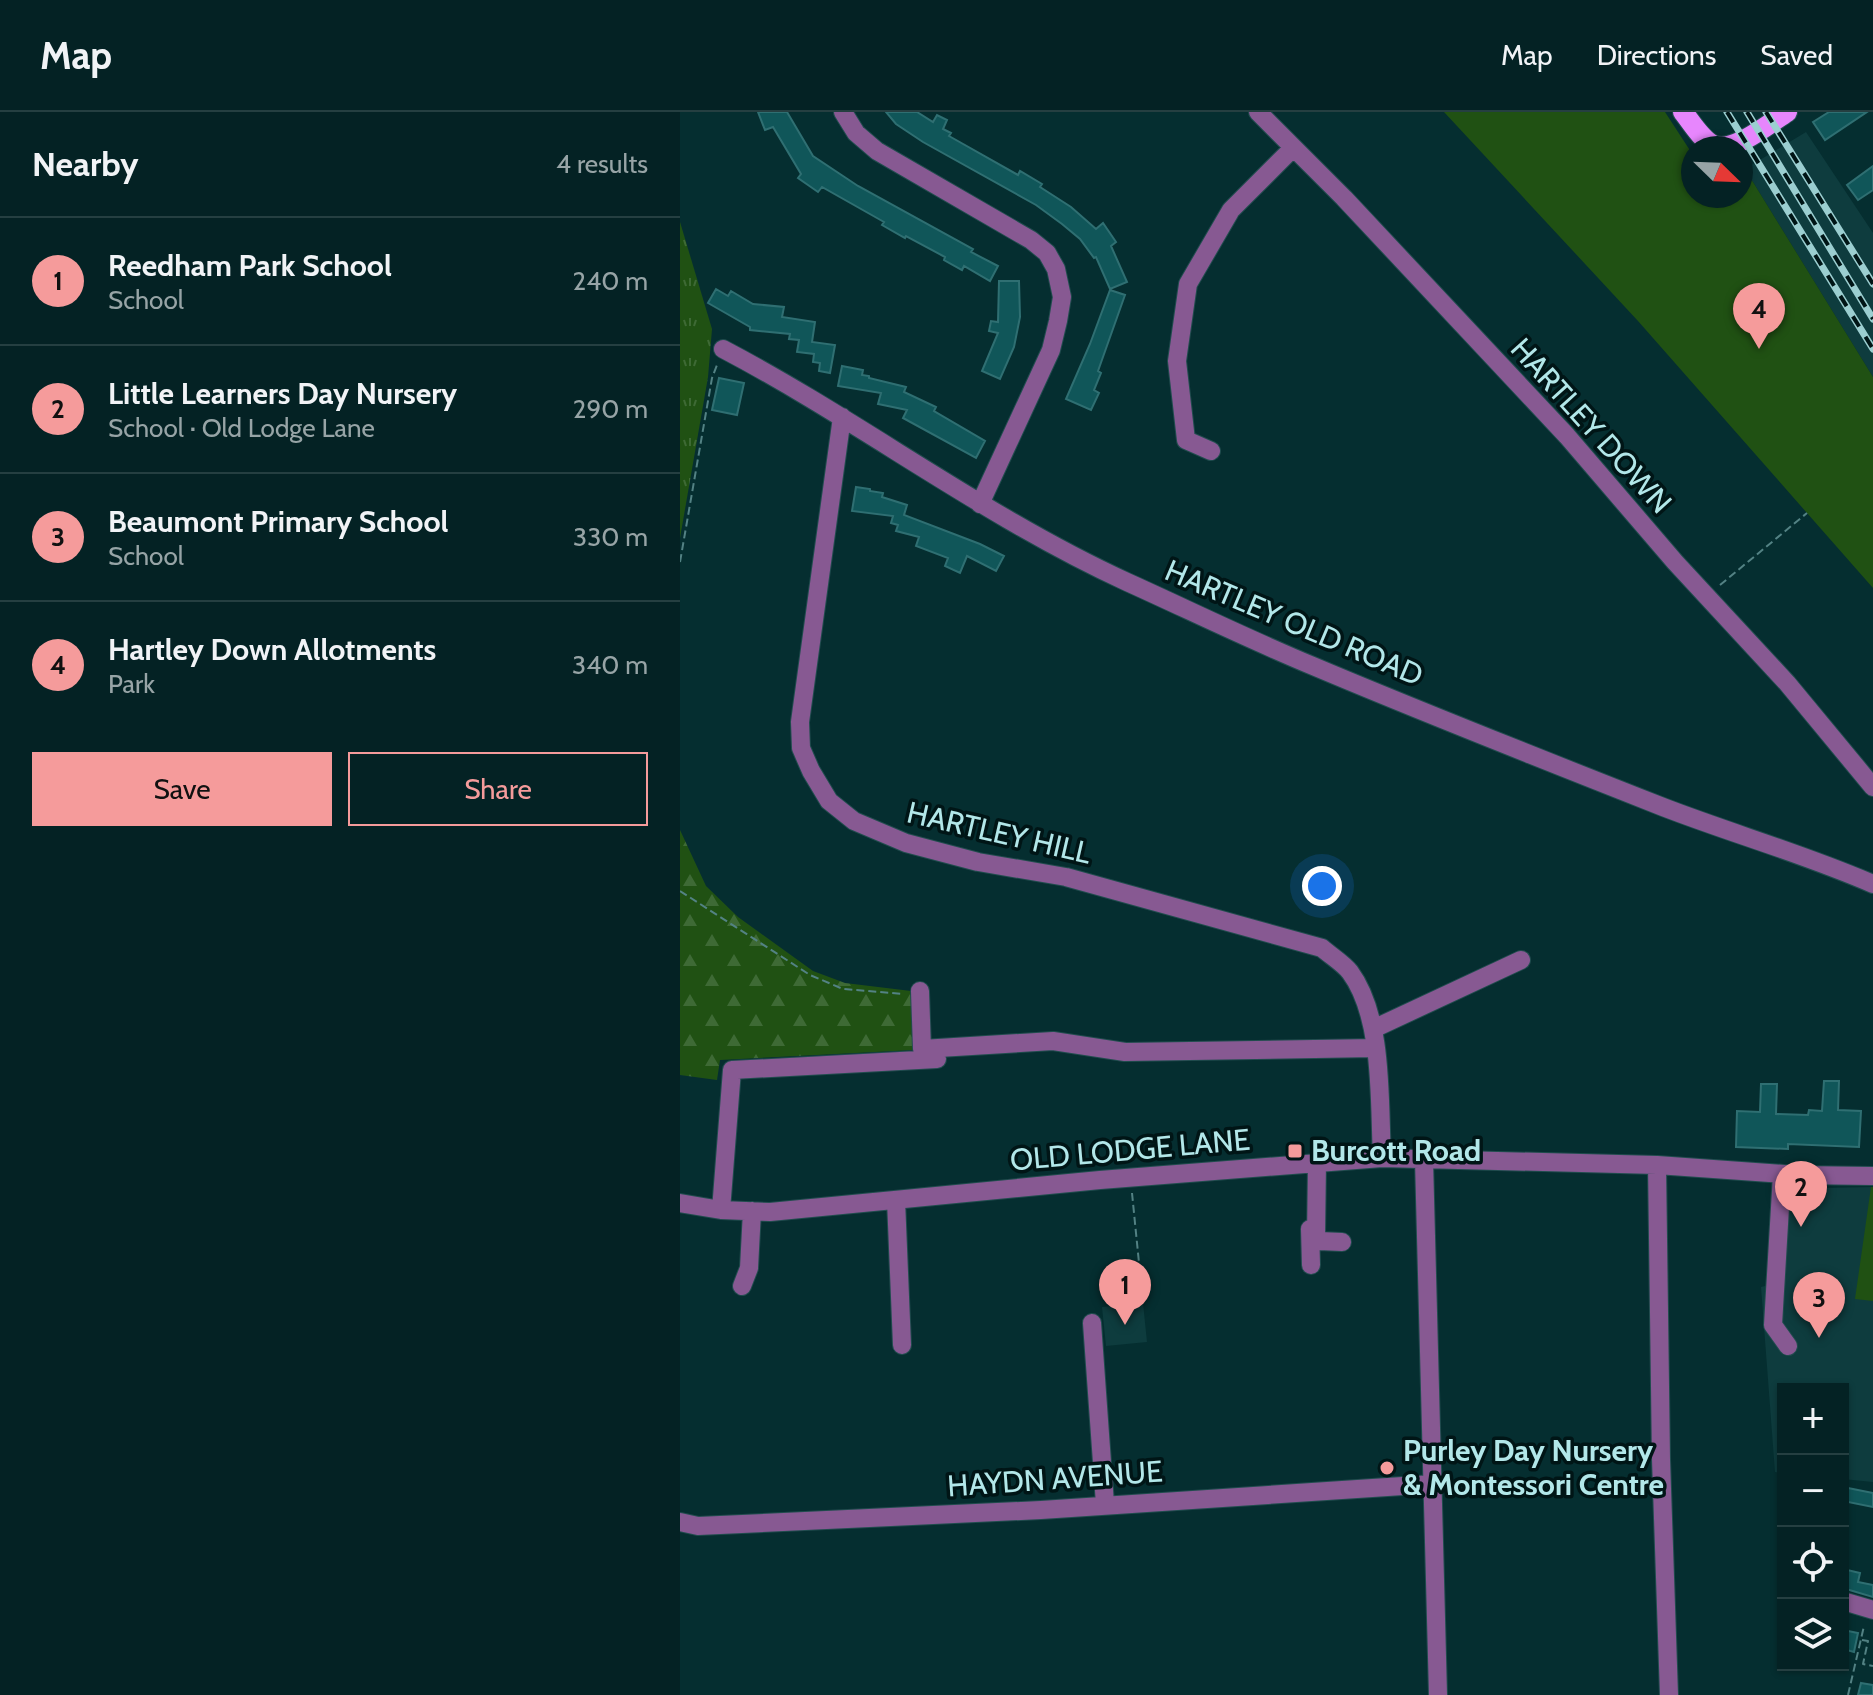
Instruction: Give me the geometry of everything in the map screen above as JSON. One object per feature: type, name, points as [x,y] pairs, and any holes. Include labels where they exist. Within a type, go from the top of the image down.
[{"type":"main road","points":[[1683,112],[1702,136],[1711,144],[1721,147],[1734,145],[1787,112]]},
{"type":"street","points":[[843,112],[856,133],[877,151],[1031,240],[1047,253],[1056,269],[1062,297],[1051,350],[980,504]]},
{"type":"street","name":"HARTLEY DOWN","points":[[1258,112],[1404,261],[1567,436],[1787,683],[1873,787]]},
{"type":"street","points":[[1211,451],[1186,440],[1177,361],[1188,284],[1231,210],[1293,148]]},
{"type":"street","name":"HARTLEY OLD ROAD","points":[[723,349],[781,379],[980,504],[1125,581],[1314,666],[1682,814],[1873,884]]},
{"type":"street","name":"HARTLEY HILL","points":[[842,417],[800,722],[801,748],[829,801],[854,821],[906,843],[978,862],[1066,877],[1322,948],[1349,970],[1363,994],[1374,1038],[1382,1158]]},
{"type":"street","points":[[914,993],[922,1049],[1053,1041],[1125,1052],[1374,1038],[1521,960]]},
{"type":"street","points":[[721,1210],[732,1070],[990,1056]]},
{"type":"street","name":"OLD LODGE LANE","points":[[680,1203],[721,1210],[786,1211],[1130,1177],[1382,1158],[1657,1165],[1782,1174],[1873,1176]]},
{"type":"street","points":[[1424,1160],[1438,1695]]},
{"type":"street","points":[[1312,1162],[1316,1237],[1319,1241],[1342,1242]]},
{"type":"street","points":[[1311,1265],[1312,1162]]},
{"type":"street","points":[[1657,1165],[1661,1459],[1669,1695]]},
{"type":"street","points":[[1782,1174],[1773,1325],[1788,1346]]},
{"type":"street","points":[[896,1200],[902,1345]]},
{"type":"street","points":[[742,1286],[749,1268],[752,1211]]},
{"type":"street","points":[[1092,1323],[1105,1504]]},
{"type":"street","name":"HAYDN AVENUE","points":[[680,1522],[698,1526],[1041,1510],[1433,1484]]},
{"type":"street","points":[[1849,1603],[1871,1610]]},
{"type":"path","points":[[680,562],[712,378],[723,349]]},
{"type":"path","points":[[1707,596],[1807,513]]},
{"type":"path","points":[[680,891],[810,975],[843,989],[914,993]]},
{"type":"path","points":[[1130,1177],[1143,1303]]},
{"type":"path","points":[[1848,1695],[1871,1610]]},
{"type":"path","points":[[1861,1639],[1868,1641],[1863,1664],[1873,1666]]},
{"type":"shaded area","points":[[1806,132],[1873,233],[1873,377],[1753,182],[1753,164]]},
{"type":"shaded area","points":[[1774,1183],[1822,1188],[1873,1187],[1873,1482],[1849,1480],[1849,1383],[1777,1383],[1775,1472],[1761,1287],[1769,1285]]},
{"type":"shaded area","points":[[1143,1303],[1147,1342],[1106,1346],[1102,1307]]},
{"type":"green space","points":[[1444,112],[1665,112],[1681,137],[1681,208],[1753,208],[1753,182],[1873,377],[1873,588],[1638,321]]},
{"type":"green space","points":[[680,222],[712,329],[708,377],[680,538]]},
{"type":"green space","points":[[680,830],[706,886],[738,917],[813,971],[845,983],[911,991],[914,1050],[720,1060],[717,1080],[680,1075]]},
{"type":"green space","points":[[1873,1187],[1873,1301],[1855,1299]]},
{"type":"building","points":[[758,112],[787,112],[813,156],[858,186],[998,266],[990,281],[964,266],[962,270],[944,260],[945,257],[882,225],[884,222],[822,187],[818,192],[798,178],[801,174],[773,127],[765,130]]},
{"type":"building","points":[[886,112],[917,112],[933,122],[937,115],[947,120],[943,129],[951,133],[949,136],[1018,175],[1020,171],[1042,184],[1040,187],[1071,207],[1096,229],[1103,223],[1116,242],[1111,246],[1127,282],[1110,289],[1096,257],[1062,224],[1036,205],[923,142],[896,124]]},
{"type":"building","points":[[1829,112],[1867,112],[1825,140],[1813,122]]},
{"type":"building","points":[[1873,166],[1873,190],[1858,200],[1847,185]]},
{"type":"building","points":[[999,281],[1019,281],[1020,317],[1014,347],[1000,379],[982,371],[998,333],[989,331],[991,321],[998,322]]},
{"type":"building","points":[[716,289],[728,296],[731,291],[753,304],[784,307],[782,317],[815,322],[812,342],[835,345],[830,373],[819,371],[820,363],[813,362],[814,354],[797,352],[799,340],[789,339],[790,334],[750,330],[750,327],[708,303]]},
{"type":"building","points":[[1110,290],[1125,295],[1098,371],[1101,373],[1094,390],[1099,393],[1091,410],[1066,399]]},
{"type":"building","points":[[842,366],[863,370],[862,375],[869,378],[906,387],[904,392],[936,407],[934,411],[985,441],[976,458],[903,418],[907,410],[878,404],[881,393],[838,386]]},
{"type":"building","points":[[719,378],[744,383],[737,415],[712,410]]},
{"type":"building","points":[[856,487],[883,493],[882,497],[907,505],[904,515],[1004,556],[996,571],[967,556],[960,573],[945,566],[948,558],[916,546],[919,537],[896,531],[898,525],[891,523],[893,516],[852,511]]},
{"type":"building","points":[[1824,1081],[1839,1081],[1838,1110],[1861,1111],[1859,1147],[1788,1144],[1788,1149],[1736,1147],[1737,1111],[1760,1112],[1761,1084],[1777,1084],[1776,1114],[1808,1115],[1809,1110],[1822,1111]]},
{"type":"building","points":[[1849,1488],[1873,1493],[1873,1507],[1849,1502]]},
{"type":"building","points":[[1849,1570],[1860,1573],[1858,1582],[1873,1585],[1873,1597],[1849,1590]]},
{"type":"building","points":[[1849,1631],[1858,1633],[1854,1652],[1849,1651]]},
{"type":"building","points":[[1861,1683],[1873,1685],[1873,1695],[1858,1695]]},
{"type":"railway","points":[[1727,112],[1873,349]]},
{"type":"railway","points":[[1747,112],[1873,319]]},
{"type":"railway","points":[[1766,112],[1873,284]]},
{"type":"place","name":"Hartley Down Allotments","points":[[1759,349]]},
{"type":"place","name":"Burcott Road","points":[[1295,1151]]},
{"type":"place","name":"Little Learners Day Nursery","points":[[1801,1227]]},
{"type":"place","name":"Reedham Park School","points":[[1125,1325]]},
{"type":"place","name":"Beaumont Primary School","points":[[1819,1338]]},
{"type":"place","name":"Purley Day Nursery & Montessori Centre","points":[[1387,1468]]}]
